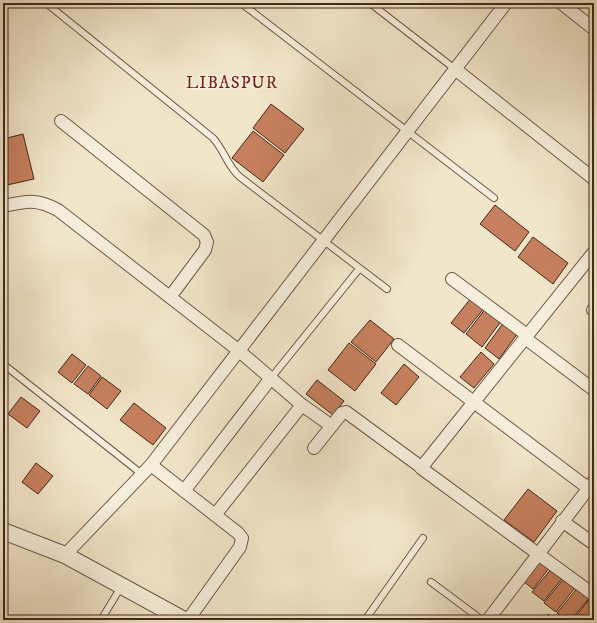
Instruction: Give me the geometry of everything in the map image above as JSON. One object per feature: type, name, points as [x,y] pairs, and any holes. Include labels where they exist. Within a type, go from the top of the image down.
[{"type":"street","points":[[64,554],[147,470],[322,240],[506,3]]},
{"type":"street","points":[[561,3],[594,29]]},
{"type":"street","points":[[455,69],[594,179]]},
{"type":"street","points":[[61,121],[204,235],[207,242],[205,250],[170,297]]},
{"type":"street","points":[[3,206],[30,200],[48,204],[58,210],[238,350],[302,405],[326,422]]},
{"type":"street","points":[[422,467],[594,252]]},
{"type":"street","points":[[452,279],[594,390]]},
{"type":"street","points":[[398,345],[591,484],[488,620]]},
{"type":"street","points":[[184,491],[271,378]]},
{"type":"street","points":[[215,516],[302,405]]},
{"type":"street","points":[[314,448],[342,413],[346,412],[594,595]]},
{"type":"street","points":[[147,470],[184,491],[238,533],[242,538],[242,542],[188,620]]},
{"type":"street","points":[[562,521],[594,544]]},
{"type":"street","points":[[3,531],[64,554],[184,620]]},
{"type":"lane","points":[[46,3],[213,138],[221,147],[236,174],[387,289]]},
{"type":"lane","points":[[241,3],[494,198]]},
{"type":"lane","points":[[370,3],[455,69]]},
{"type":"lane","points":[[271,378],[359,269]]},
{"type":"lane","points":[[3,364],[147,470]]},
{"type":"lane","points":[[365,620],[423,538]]},
{"type":"lane","points":[[432,582],[482,620]]},
{"type":"lane","points":[[101,620],[122,585]]},
{"type":"building","points":[[271,104],[304,129],[285,153],[253,128]]},
{"type":"building","points":[[253,131],[284,155],[263,182],[232,158]]},
{"type":"building","points":[[23,134],[34,179],[7,185],[3,168],[3,139]]},
{"type":"building","points":[[495,205],[529,232],[515,251],[480,224]]},
{"type":"building","points":[[533,237],[568,263],[553,284],[518,257]]},
{"type":"building","points":[[472,297],[485,307],[464,333],[451,323]]},
{"type":"building","points":[[486,308],[502,320],[482,347],[466,334]]},
{"type":"building","points":[[370,320],[394,339],[376,362],[351,342]]},
{"type":"building","points":[[504,322],[518,333],[499,359],[485,348]]},
{"type":"building","points":[[349,343],[376,364],[355,391],[328,370]]},
{"type":"building","points":[[481,352],[494,364],[474,388],[460,377]]},
{"type":"building","points":[[72,354],[86,365],[72,383],[58,372]]},
{"type":"building","points":[[404,364],[419,377],[396,405],[381,393]]},
{"type":"building","points":[[88,366],[101,376],[88,394],[74,384]]},
{"type":"building","points":[[102,377],[121,391],[107,409],[89,395]]},
{"type":"building","points":[[317,380],[344,401],[333,415],[306,394]]},
{"type":"building","points":[[21,397],[40,411],[27,428],[8,414]]},
{"type":"building","points":[[134,403],[166,428],[153,445],[120,420]]},
{"type":"building","points":[[36,463],[53,476],[38,494],[22,482]]},
{"type":"building","points":[[528,489],[557,511],[534,542],[504,520]]},
{"type":"building","points":[[540,559],[550,567],[533,589],[523,581]]},
{"type":"building","points":[[553,567],[564,576],[544,601],[532,592]]},
{"type":"building","points":[[566,576],[577,585],[556,612],[544,603]]},
{"type":"building","points":[[579,586],[591,596],[571,620],[566,620],[557,613]]},
{"type":"building","points":[[591,597],[594,599],[594,615],[590,620],[573,620]]},
{"type":"building","points":[[548,614],[555,620],[543,620]]},
{"type":"district","name":"LIBASPUR","points":[[232,83]]}]
